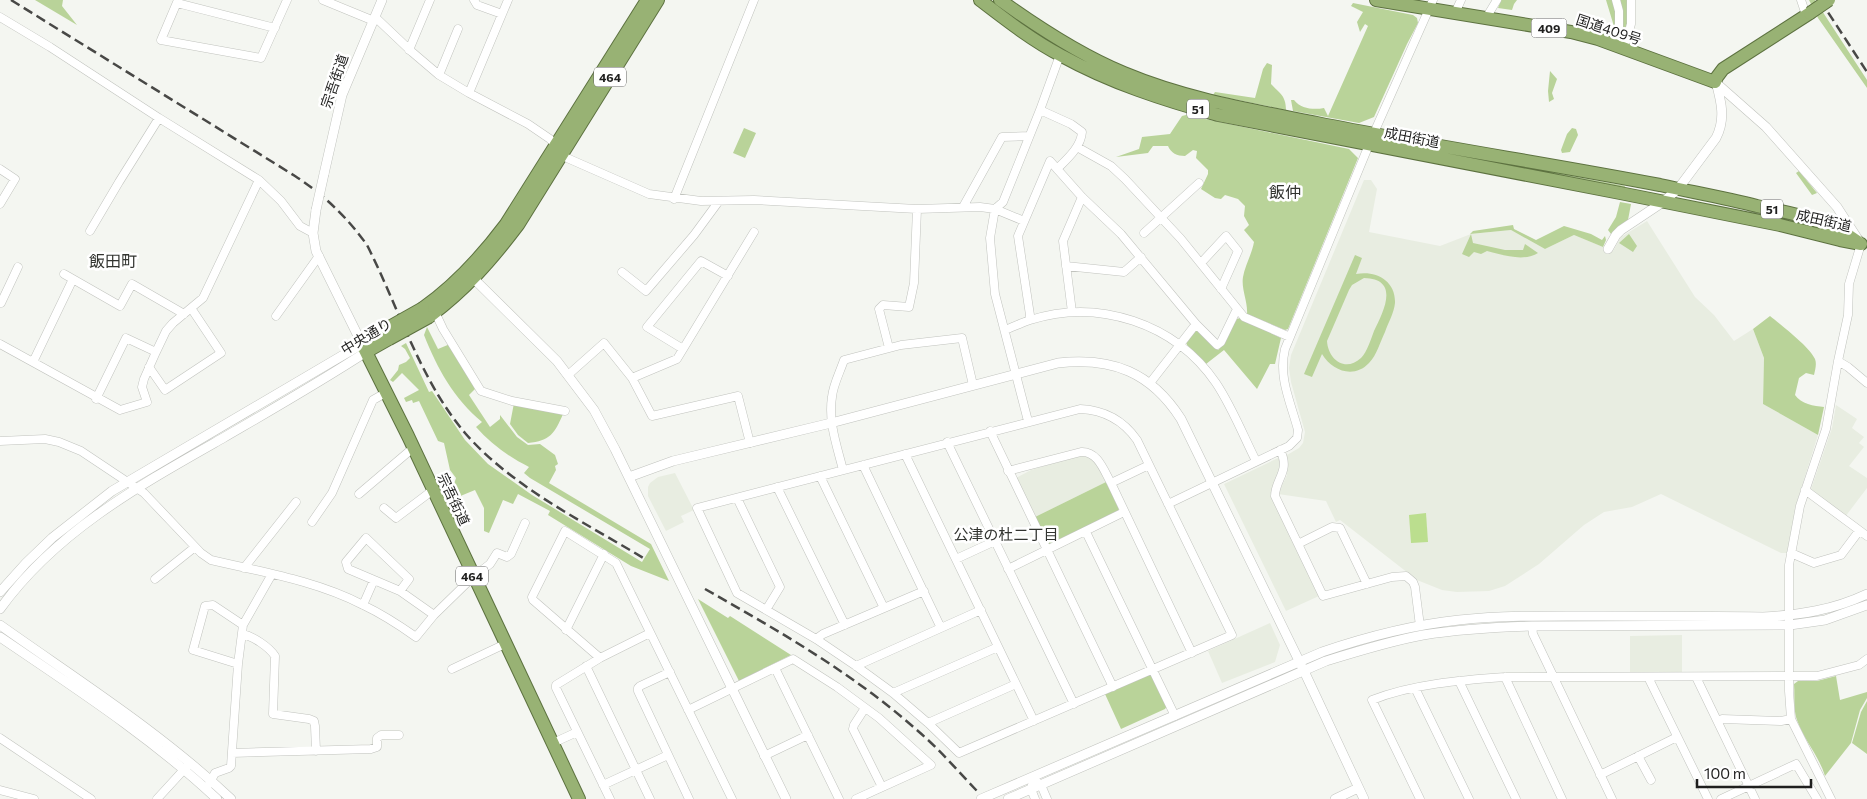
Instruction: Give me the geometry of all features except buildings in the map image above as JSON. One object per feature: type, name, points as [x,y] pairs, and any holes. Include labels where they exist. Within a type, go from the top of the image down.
[{"type":"highway","name":"中央通り","points":[[364,348],[386,334],[429,312],[474,279],[494,256],[518,224],[559,149],[647,0]]},
{"type":"highway","name":"中央通り","points":[[429,312],[486,252],[559,149],[658,0]]},
{"type":"highway","name":"成田街道","points":[[980,0],[1060,55],[1112,80],[1159,98],[1218,115],[1678,189],[1812,219],[1842,230],[1864,245]]},
{"type":"highway","name":"成田街道","points":[[1000,0],[1026,19],[1093,60],[1155,85],[1228,106],[1372,140],[1780,225],[1864,245]]},
{"type":"highway","name":"国道409号","points":[[1376,0],[1431,4],[1455,13],[1571,32],[1716,82]]},
{"type":"highway","points":[[1716,82],[1723,69],[1829,0]]},
{"type":"highway","name":"宗吾街道","points":[[364,348],[387,392],[579,799]]},
{"type":"street","points":[[274,28],[177,1],[161,40],[261,58],[287,0]]},
{"type":"street","points":[[323,0],[374,19],[439,75],[528,124],[550,139],[567,158],[649,194],[674,199],[701,201],[754,200],[917,209],[1000,207],[1040,110],[1060,55]]},
{"type":"street","name":"宗吾街道","points":[[364,348],[318,256],[313,233],[316,210],[342,95],[382,0]]},
{"type":"street","points":[[410,50],[430,0]]},
{"type":"street","points":[[474,0],[476,5],[502,14]]},
{"type":"street","points":[[469,93],[508,0]]},
{"type":"street","points":[[674,199],[754,0]]},
{"type":"street","points":[[1455,13],[1461,0]]},
{"type":"street","points":[[1486,18],[1496,0]]},
{"type":"street","points":[[1616,0],[1619,11],[1622,48]]},
{"type":"street","points":[[1622,48],[1631,24],[1631,0]]},
{"type":"street","points":[[1800,0],[1808,14]]},
{"type":"street","points":[[1168,504],[1292,444],[1298,434],[1283,379],[1283,358],[1372,140],[1431,4]]},
{"type":"street","points":[[0,18],[50,47],[259,180],[281,201],[300,226],[313,233]]},
{"type":"street","points":[[439,75],[458,29]]},
{"type":"street","points":[[1608,250],[1612,241],[1621,230],[1663,202],[1678,189],[1720,131],[1722,111],[1716,82]]},
{"type":"street","points":[[1716,82],[1766,127],[1837,207],[1864,245],[1849,284],[1848,315],[1826,429],[1805,490],[1789,565],[1789,691],[1791,719],[1831,799]]},
{"type":"street","points":[[1040,110],[1071,124],[1082,132],[1082,137],[1077,147],[1057,169]]},
{"type":"street","points":[[90,231],[159,118]]},
{"type":"street","points":[[963,207],[1002,138],[1029,136]]},
{"type":"street","points":[[1077,147],[1111,166],[1201,263],[1244,317],[1290,337]]},
{"type":"street","points":[[1029,320],[1030,315],[1018,236],[1050,162],[1082,197],[1121,234],[1196,324],[1216,345],[1221,342],[1237,309]]},
{"type":"street","points":[[0,169],[15,179],[0,204]]},
{"type":"street","points":[[0,344],[96,399],[120,410],[147,402],[142,387],[166,331],[203,298],[259,180]]},
{"type":"street","points":[[1144,233],[1199,182]]},
{"type":"street","points":[[1072,312],[1063,241],[1082,197]]},
{"type":"street","points":[[622,272],[646,291],[694,235],[719,201]]},
{"type":"street","points":[[995,208],[1024,221]]},
{"type":"street","points":[[995,208],[990,238],[995,294],[1028,421]]},
{"type":"street","points":[[889,348],[879,309],[883,305],[909,307],[914,282],[917,209]]},
{"type":"street","points":[[632,378],[677,359],[754,232]]},
{"type":"street","points":[[1201,263],[1226,236],[1238,251],[1221,289]]},
{"type":"street","points":[[276,316],[318,256]]},
{"type":"street","points":[[1066,266],[1124,272],[1141,257]]},
{"type":"street","points":[[684,349],[647,327],[701,261],[728,276]]},
{"type":"street","points":[[0,304],[18,267]]},
{"type":"street","points":[[64,274],[120,306],[132,284],[184,314]]},
{"type":"street","points":[[33,362],[73,279]]},
{"type":"street","points":[[474,279],[557,361],[594,410],[629,477],[786,799]]},
{"type":"street","points":[[149,367],[165,390],[221,353],[191,308]]},
{"type":"street","points":[[429,312],[443,329],[482,391],[512,401],[565,411]]},
{"type":"street","points":[[1005,330],[1029,320],[1072,312],[1100,313],[1146,325],[1180,344],[1216,382],[1256,461]]},
{"type":"street","points":[[1150,383],[1196,324]]},
{"type":"street","points":[[96,399],[126,338],[156,352]]},
{"type":"street","points":[[843,470],[831,422],[832,396],[844,360],[901,345],[962,338],[973,385]]},
{"type":"street","points":[[568,375],[604,343],[632,378],[652,416],[738,396],[750,443]]},
{"type":"street","name":"中央通り","points":[[0,592],[26,563],[97,501],[364,348]]},
{"type":"street","name":"中央通り","points":[[0,609],[37,566],[78,528],[137,488],[248,423],[364,348]]},
{"type":"street","points":[[629,477],[673,462],[1058,362],[1077,360],[1115,365],[1150,383],[1172,404],[1181,419],[1300,662],[1364,799]]},
{"type":"street","points":[[1838,362],[1848,367],[1867,382]]},
{"type":"street","points":[[312,522],[332,493],[373,400],[387,392]]},
{"type":"street","points":[[1080,409],[1094,410],[1124,424],[1131,432],[1149,465],[1232,635],[959,753],[893,693],[856,666],[816,639],[737,593],[697,508],[905,454],[1028,421],[1080,409]]},
{"type":"street","points":[[990,431],[1113,686]]},
{"type":"street","points":[[0,441],[45,439],[60,442],[81,451],[137,488],[211,560],[321,588],[363,604],[416,637],[434,615],[473,576],[490,564],[497,554],[507,557],[512,554],[525,523]]},
{"type":"street","points":[[947,442],[1074,704]]},
{"type":"street","points":[[359,494],[413,448]]},
{"type":"street","points":[[1280,450],[1283,456],[1283,473],[1275,491],[1275,496],[1323,596],[1401,576],[1410,579],[1415,587],[1420,626]]},
{"type":"street","points":[[1008,471],[1085,451],[1099,460],[1192,653]]},
{"type":"street","points":[[905,454],[1034,721]]},
{"type":"street","points":[[863,465],[941,628]]},
{"type":"street","points":[[1111,483],[1149,465]]},
{"type":"street","points":[[820,476],[884,608]]},
{"type":"street","points":[[777,487],[845,625]]},
{"type":"street","points":[[384,508],[396,518],[433,490]]},
{"type":"street","points":[[1805,490],[1867,536]]},
{"type":"street","points":[[737,498],[780,587],[766,610]]},
{"type":"street","points":[[244,568],[296,502]]},
{"type":"street","points":[[1008,569],[1124,512]]},
{"type":"street","points":[[1298,544],[1332,527],[1340,528],[1367,584]]},
{"type":"street","points":[[600,658],[566,630],[532,597],[565,531],[616,563],[732,799]]},
{"type":"street","points":[[1791,553],[1814,564],[1841,555],[1859,531]]},
{"type":"street","points":[[1086,532],[1175,716]]},
{"type":"street","points":[[400,591],[409,578],[366,538],[346,562],[348,570],[400,591],[434,615]]},
{"type":"street","points":[[956,559],[995,541]]},
{"type":"street","points":[[155,579],[195,546]]},
{"type":"street","points":[[566,630],[604,554]]},
{"type":"street","points":[[208,784],[215,773],[229,768],[232,753],[238,664],[243,625],[272,574]]},
{"type":"street","points":[[363,604],[374,580]]},
{"type":"street","points":[[816,639],[823,634],[924,591]]},
{"type":"street","points":[[981,799],[1300,662],[1361,640],[1420,626],[1483,618],[1532,616],[1763,617],[1790,620],[1825,610],[1867,594]]},
{"type":"street","points":[[238,664],[193,650],[205,606],[213,605],[243,625]]},
{"type":"street","points":[[1008,799],[1326,661],[1366,648],[1440,633],[1492,627],[1825,620],[1867,605]]},
{"type":"street","points":[[856,666],[981,610]]},
{"type":"street","points":[[0,626],[91,687],[208,784],[231,799]]},
{"type":"street","points":[[1532,626],[1533,634],[1612,799]]},
{"type":"street","points":[[610,799],[556,685],[600,658],[650,633]]},
{"type":"street","points":[[242,634],[248,635],[272,651],[275,656],[273,714],[314,721],[316,750]]},
{"type":"street","points":[[0,637],[188,766]]},
{"type":"street","points":[[452,669],[506,644]]},
{"type":"street","points":[[893,693],[998,647]]},
{"type":"street","points":[[688,710],[793,659],[838,687],[879,718],[931,765],[856,799]]},
{"type":"street","points":[[1420,799],[1372,700],[1414,688],[1459,681],[1505,677],[1817,676],[1859,665],[1867,659]]},
{"type":"street","points":[[586,666],[650,799]]},
{"type":"street","points":[[776,668],[839,799]]},
{"type":"street","points":[[670,672],[638,688],[689,799]]},
{"type":"street","points":[[1505,677],[1562,799]]},
{"type":"street","points":[[1648,677],[1708,799]]},
{"type":"street","points":[[1696,677],[1755,799]]},
{"type":"street","points":[[1459,681],[1516,799]]},
{"type":"street","points":[[928,723],[1016,684]]},
{"type":"street","points":[[1414,688],[1469,799]]},
{"type":"street","points":[[865,708],[854,725],[854,729],[882,787]]},
{"type":"street","points":[[1718,721],[1722,719],[1791,719]]},
{"type":"street","points":[[553,743],[577,732]]},
{"type":"street","points":[[232,753],[374,749],[377,745],[377,738],[381,735],[399,735]]},
{"type":"street","points":[[764,756],[808,735]]},
{"type":"street","points":[[1600,775],[1677,737]]},
{"type":"street","points":[[0,738],[91,799]]},
{"type":"street","points":[[603,786],[668,755]]},
{"type":"street","points":[[1638,756],[1651,780]]},
{"type":"street","points":[[1721,799],[1796,764],[1817,799]]},
{"type":"street","points":[[157,799],[188,766]]},
{"type":"street","points":[[1032,778],[1041,785],[1047,799]]},
{"type":"street","points":[[1032,778],[1031,789],[1035,799]]},
{"type":"street","points":[[208,784],[217,799]]},
{"type":"street","points":[[1335,799],[1358,788]]},
{"type":"street","points":[[0,790],[34,799]]},
{"type":"shaded area","points":[[35,0],[63,0],[62,6],[77,25]]},
{"type":"shaded area","points":[[1501,0],[1517,0],[1512,10],[1498,8]]},
{"type":"shaded area","points":[[1606,0],[1629,0],[1628,24],[1623,36],[1616,33]]},
{"type":"shaded area","points":[[1809,0],[1815,0],[1867,80],[1867,88],[1818,18]]},
{"type":"shaded area","points":[[1353,3],[1413,15],[1417,18],[1418,23],[1374,117],[1359,123],[1293,111],[1291,100],[1308,108],[1324,108],[1328,116],[1368,26],[1365,24],[1360,32],[1357,22],[1363,12],[1351,6]]},
{"type":"shaded area","points":[[1267,63],[1272,65],[1271,84],[1283,98],[1286,110],[1213,95],[1215,92],[1255,98],[1263,69]]},
{"type":"shaded area","points":[[1550,71],[1557,79],[1552,93],[1554,99],[1549,102],[1548,91]]},
{"type":"shaded area","points":[[1186,115],[1349,149],[1358,158],[1288,329],[1285,330],[1247,314],[1243,277],[1254,242],[1244,230],[1249,225],[1244,216],[1245,206],[1238,199],[1225,195],[1221,199],[1215,198],[1201,189],[1208,170],[1196,158],[1197,151],[1193,150],[1182,156],[1177,155],[1168,146],[1153,146],[1148,153],[1116,157],[1139,149],[1142,137],[1170,134],[1182,116]]},
{"type":"shaded area","points":[[744,128],[756,133],[745,158],[733,153]]},
{"type":"shaded area","points":[[1572,128],[1576,129],[1578,135],[1570,152],[1562,153],[1561,150],[1567,134]]},
{"type":"shaded area","points":[[1493,161],[1625,186],[1624,190],[1492,164]]},
{"type":"shaded area","points":[[1799,171],[1817,193],[1812,195],[1796,173]]},
{"type":"shaded area","points":[[1364,180],[1371,180],[1377,189],[1369,232],[1440,246],[1471,234],[1511,230],[1545,249],[1574,235],[1613,251],[1621,237],[1647,221],[1695,297],[1714,315],[1734,341],[1753,329],[1764,358],[1763,404],[1818,435],[1796,505],[1787,553],[1781,553],[1661,494],[1632,507],[1604,512],[1584,525],[1539,564],[1505,586],[1489,591],[1457,592],[1442,590],[1417,580],[1340,520],[1336,522],[1326,501],[1278,494],[1287,475],[1287,455],[1299,448],[1303,443],[1305,432],[1291,382],[1289,368],[1291,355]]},
{"type":"shaded area","points":[[1620,202],[1631,204],[1628,220],[1611,234],[1608,230],[1616,217]]},
{"type":"shaded area","points":[[1513,225],[1514,229],[1536,240],[1564,226],[1591,234],[1602,240],[1605,236],[1606,240],[1603,247],[1574,235],[1545,249],[1511,230],[1470,234],[1473,231]]},
{"type":"shaded area","points":[[1471,234],[1473,243],[1505,250],[1523,250],[1525,244],[1538,253],[1532,256],[1520,257],[1506,256],[1487,251],[1481,254],[1474,252],[1469,257],[1462,254]]},
{"type":"shaded area","points":[[1629,234],[1637,246],[1633,252],[1619,243]]},
{"type":"shaded area","points":[[1355,255],[1362,258],[1356,274],[1377,275],[1383,278],[1392,288],[1395,303],[1372,360],[1363,368],[1350,372],[1337,369],[1322,354],[1312,377],[1304,374]],"holes":[[[1364,278],[1375,280],[1382,284],[1386,290],[1386,298],[1385,306],[1369,345],[1361,358],[1355,362],[1349,364],[1338,362],[1330,353],[1327,341],[1349,290],[1352,285]]]},
{"type":"shaded area","points":[[1770,316],[1801,342],[1815,359],[1814,375],[1806,373],[1799,378],[1795,395],[1804,402],[1824,407],[1818,435],[1763,404],[1764,358],[1753,329]]},
{"type":"shaded area","points":[[1240,318],[1281,338],[1275,364],[1270,364],[1257,389],[1224,350],[1206,364],[1186,342],[1195,331],[1199,331],[1218,350],[1237,319]]},
{"type":"shaded area","points":[[427,327],[438,349],[450,344],[477,387],[469,395],[490,427],[500,419],[500,415],[517,437],[528,445],[540,444],[555,455],[558,464],[555,466],[556,470],[549,483],[651,544],[669,581],[631,566],[548,515],[550,511],[518,494],[513,504],[503,500],[489,533],[484,531],[484,508],[475,490],[458,497],[453,487],[456,478],[450,470],[444,443],[438,441],[419,401],[413,403],[412,400],[406,402],[404,398],[419,390],[402,373],[393,382],[390,380],[398,370],[399,365],[410,358],[401,346],[406,343],[429,392],[432,391],[465,440],[488,464],[532,495],[642,562],[650,549],[530,478],[524,473],[529,467],[514,459],[488,439],[476,427],[482,422],[463,403],[447,382],[424,335]]},
{"type":"shaded area","points":[[514,403],[563,414],[551,435],[542,440],[528,443],[518,435],[510,424]]},
{"type":"shaded area","points":[[1836,405],[1857,419],[1852,428],[1864,437],[1859,443],[1864,447],[1849,466],[1867,478],[1867,488],[1845,517],[1810,492],[1832,428]]},
{"type":"shaded area","points":[[1086,455],[1096,461],[1106,482],[1035,517],[1016,478],[1031,470]]},
{"type":"shaded area","points":[[1278,458],[1280,461],[1280,473],[1270,495],[1319,596],[1286,611],[1224,484]]},
{"type":"shaded area","points":[[675,473],[694,510],[681,516],[684,522],[666,531],[648,496],[648,487],[658,477]]},
{"type":"shaded area","points":[[1106,482],[1119,509],[1117,513],[1049,546],[1035,517]]},
{"type":"shaded area","points":[[1426,513],[1428,542],[1411,543],[1409,515]]},
{"type":"shaded area","points":[[698,599],[728,618],[730,616],[791,655],[739,681]]},
{"type":"shaded area","points":[[1270,623],[1280,645],[1275,662],[1222,683],[1208,651]]},
{"type":"shaded area","points":[[1682,635],[1682,673],[1630,674],[1630,636]]},
{"type":"shaded area","points":[[1149,674],[1152,676],[1167,706],[1165,709],[1121,729],[1105,694]]},
{"type":"shaded area","points":[[1836,676],[1840,700],[1867,692],[1867,698],[1860,710],[1851,743],[1825,776],[1797,720],[1794,684],[1798,681],[1817,681]]},
{"type":"shaded area","points":[[1867,701],[1867,754],[1852,743],[1861,712]]},
{"type":"railway","points":[[11,0],[295,176],[316,191],[343,216],[367,245],[422,366],[449,412],[465,433],[504,470],[527,487],[645,559]]},
{"type":"railway","points":[[1820,0],[1867,72]]},
{"type":"railway","points":[[705,589],[815,654],[894,710],[926,738],[977,791]]},
{"type":"district","name":"飯仲","points":[[1285,191]]},
{"type":"district","name":"飯田町","points":[[113,260]]},
{"type":"district","name":"公津の杜二丁目","points":[[1006,534]]}]
